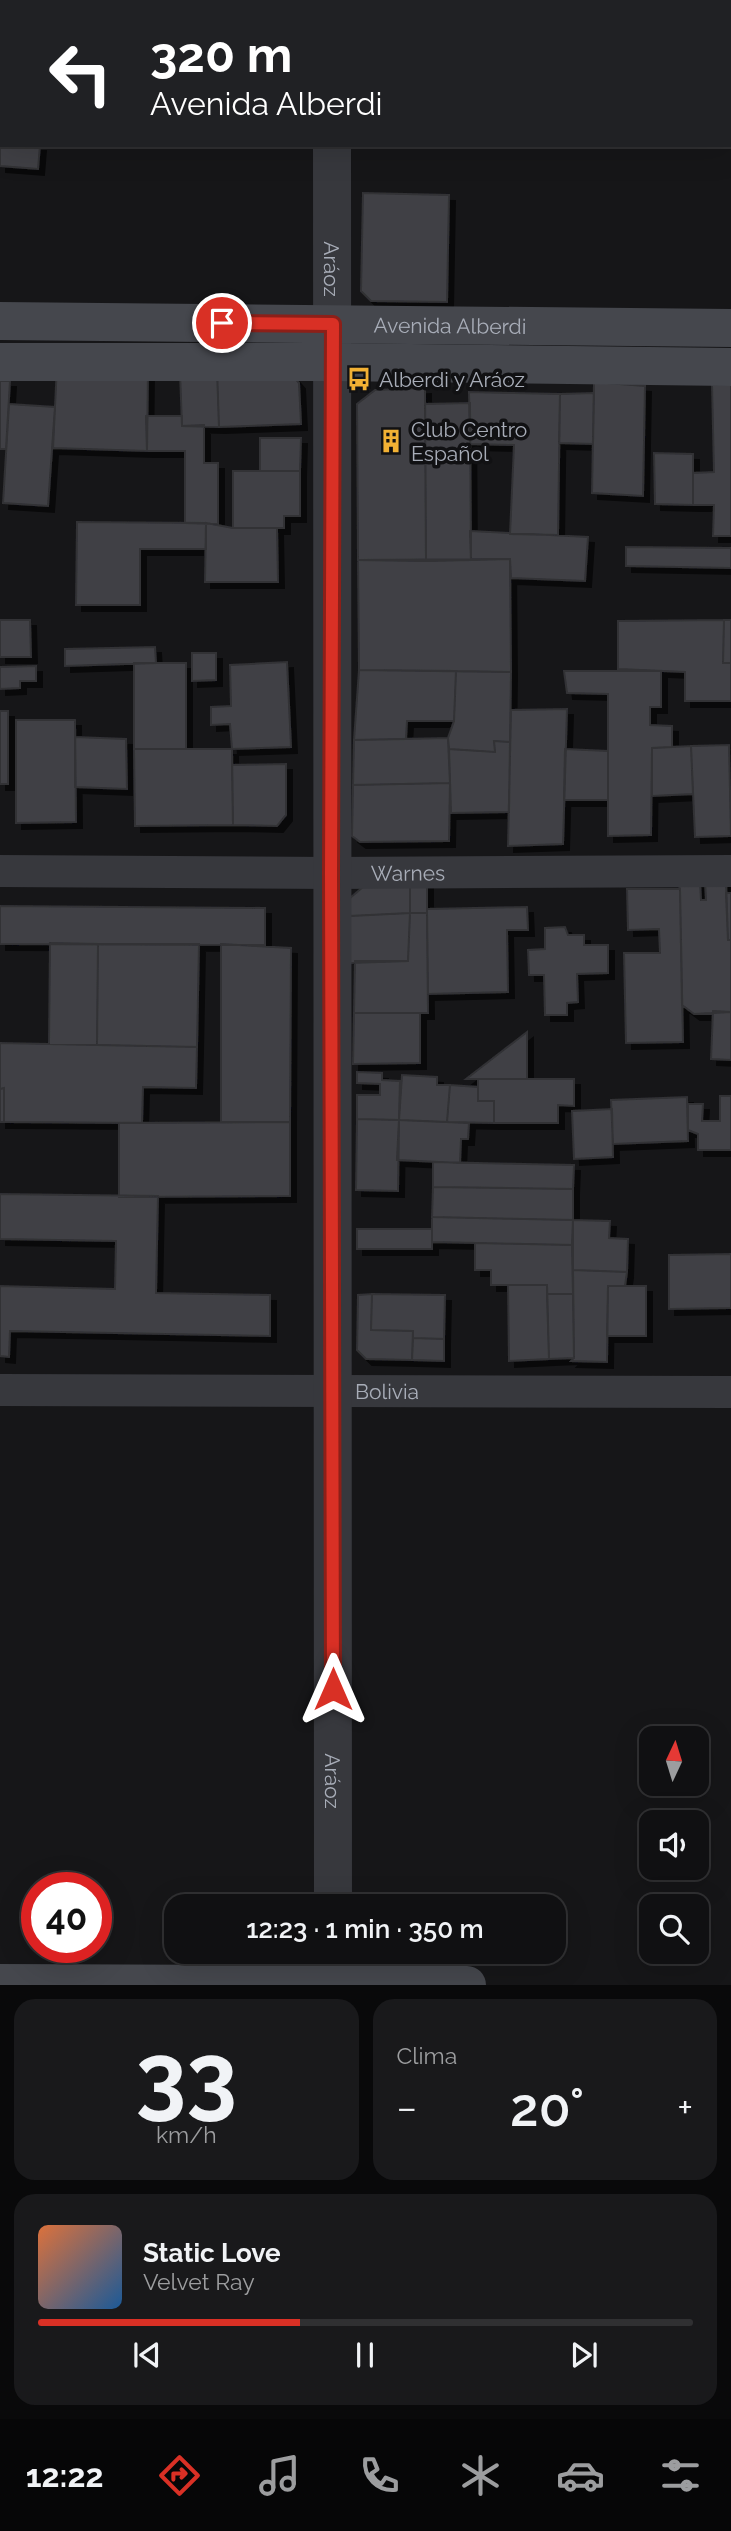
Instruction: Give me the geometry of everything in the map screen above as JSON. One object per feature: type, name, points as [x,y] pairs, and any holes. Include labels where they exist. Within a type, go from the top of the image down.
[{"type":"main road","name":"Avenida Alberdi","points":[[0,321],[731,328]]},
{"type":"main road","name":"Avenida Alberdi","points":[[0,362],[334,362],[731,367]]},
{"type":"main road","points":[[0,1983],[467,1985]]},
{"type":"street","name":"Aráoz","points":[[332,147],[333,1894]]},
{"type":"street","name":"Warnes","points":[[0,871],[731,872]]},
{"type":"street","name":"Bolivia","points":[[0,1390],[731,1392]]},
{"type":"street","points":[[334,1964],[334,1985]]},
{"type":"building","points":[[0,147],[40,147],[38,169],[0,166]]},
{"type":"building","points":[[363,193],[449,195],[447,302],[371,301],[361,291]]},
{"type":"building","points":[[57,365],[148,369],[147,451],[53,448]]},
{"type":"building","points":[[285,367],[299,383],[301,424],[219,427],[217,369]]},
{"type":"building","points":[[217,369],[219,427],[182,426],[180,373]]},
{"type":"building","points":[[0,381],[10,381],[6,449],[0,449]]},
{"type":"building","points":[[594,382],[645,386],[643,496],[592,493]]},
{"type":"building","points":[[712,385],[731,385],[731,536],[713,536],[714,505],[693,505],[693,473],[714,472]]},
{"type":"building","name":"Club Centro Español","points":[[425,388],[426,561],[358,560],[357,404],[375,390]]},
{"type":"building","points":[[469,392],[560,394],[558,535],[510,534],[514,445],[470,444]]},
{"type":"building","points":[[594,393],[593,444],[559,443],[560,394]]},
{"type":"building","points":[[470,403],[471,560],[426,561],[425,404]]},
{"type":"building","points":[[9,404],[55,407],[48,506],[3,503]]},
{"type":"building","points":[[146,416],[182,416],[182,426],[204,425],[204,463],[218,463],[218,524],[185,523],[185,451],[147,451]]},
{"type":"building","points":[[260,438],[301,438],[300,471],[260,471]]},
{"type":"building","points":[[654,453],[693,454],[693,505],[655,504]]},
{"type":"building","points":[[233,471],[300,471],[300,516],[284,516],[284,528],[233,528]]},
{"type":"building","points":[[77,522],[206,523],[206,549],[140,549],[140,605],[76,605]]},
{"type":"building","points":[[206,523],[233,528],[277,528],[278,582],[205,582]]},
{"type":"building","points":[[470,531],[588,537],[585,581],[511,578],[510,559],[471,560]]},
{"type":"building","points":[[626,547],[731,548],[731,568],[626,566]]},
{"type":"building","points":[[510,559],[511,672],[359,670],[358,560]]},
{"type":"building","points":[[0,620],[30,620],[31,657],[0,657]]},
{"type":"building","points":[[724,620],[731,620],[731,663],[723,663]]},
{"type":"building","points":[[724,620],[723,663],[731,663],[731,701],[685,701],[685,672],[618,669],[618,621]]},
{"type":"building","points":[[155,647],[156,663],[65,666],[65,649]]},
{"type":"building","points":[[192,653],[216,653],[216,680],[192,681]]},
{"type":"building","points":[[287,662],[291,747],[232,749],[230,724],[211,725],[211,707],[231,706],[230,665]]},
{"type":"building","points":[[134,663],[186,663],[186,749],[134,749]]},
{"type":"building","points":[[36,666],[36,681],[20,681],[20,688],[0,689],[0,667]]},
{"type":"building","points":[[359,670],[456,671],[454,721],[407,721],[406,739],[354,740]]},
{"type":"building","points":[[456,671],[511,672],[510,742],[494,741],[495,752],[449,749],[448,738],[454,721]]},
{"type":"building","points":[[564,671],[661,671],[661,707],[650,707],[650,725],[672,726],[672,747],[652,748],[651,835],[608,836],[608,694],[567,693]]},
{"type":"building","points":[[567,709],[563,844],[508,846],[511,710]]},
{"type":"building","points":[[0,711],[8,711],[8,784],[0,784]]},
{"type":"building","points":[[16,720],[75,720],[76,822],[16,823]]},
{"type":"building","points":[[75,737],[126,739],[127,789],[75,787]]},
{"type":"building","points":[[448,738],[450,783],[353,785],[354,740]]},
{"type":"building","points":[[494,741],[510,742],[509,812],[451,813],[449,749],[495,752]]},
{"type":"building","points":[[729,745],[731,836],[695,837],[691,746]]},
{"type":"building","points":[[691,746],[693,794],[652,796],[652,748]]},
{"type":"building","points":[[134,749],[232,749],[233,825],[135,826]]},
{"type":"building","points":[[565,749],[608,751],[608,800],[564,800]]},
{"type":"building","points":[[286,764],[286,815],[277,826],[233,825],[232,765]]},
{"type":"building","points":[[450,783],[449,841],[360,842],[352,836],[353,785]]},
{"type":"building","points":[[705,881],[726,881],[728,940],[731,940],[731,1012],[694,1014],[682,1005],[678,883],[700,882],[701,900],[706,900]]},
{"type":"building","points":[[410,883],[427,883],[427,913],[410,913]]},
{"type":"building","points":[[363,887],[410,887],[410,913],[350,916],[350,898]]},
{"type":"building","points":[[627,889],[680,889],[683,1042],[626,1043],[624,953],[660,953],[659,929],[628,930]]},
{"type":"building","points":[[726,893],[731,893],[731,940],[728,940]]},
{"type":"building","points":[[0,906],[265,908],[265,945],[0,944]]},
{"type":"building","points":[[527,907],[528,930],[507,930],[508,992],[428,994],[427,909]]},
{"type":"building","points":[[410,913],[408,961],[350,963],[350,916]]},
{"type":"building","points":[[410,913],[427,913],[428,1013],[354,1013],[355,961],[408,961]]},
{"type":"building","points":[[565,927],[568,935],[584,935],[584,945],[608,945],[608,973],[577,974],[578,1002],[567,1003],[567,1015],[545,1015],[544,975],[529,975],[528,950],[545,949],[545,928]]},
{"type":"building","points":[[50,943],[98,944],[97,1045],[49,1044]]},
{"type":"building","points":[[98,944],[199,944],[197,1047],[97,1045]]},
{"type":"building","points":[[221,944],[291,948],[290,1122],[221,1122]]},
{"type":"building","points":[[713,1011],[731,1012],[731,1060],[711,1059]]},
{"type":"building","points":[[354,1013],[420,1013],[420,1063],[353,1064]]},
{"type":"building","points":[[527,1032],[527,1079],[466,1079]]},
{"type":"building","points":[[0,1043],[197,1047],[196,1088],[143,1087],[142,1123],[4,1122],[4,1088],[0,1089]]},
{"type":"building","points":[[357,1072],[382,1073],[382,1080],[400,1081],[399,1120],[357,1119],[357,1095],[380,1095],[380,1084],[357,1083]]},
{"type":"building","points":[[402,1075],[437,1077],[437,1085],[450,1085],[447,1122],[399,1120]]},
{"type":"building","points":[[478,1079],[574,1079],[574,1106],[558,1105],[558,1123],[494,1123],[494,1101],[478,1101]]},
{"type":"building","points":[[450,1085],[478,1087],[478,1101],[494,1101],[494,1123],[447,1122]]},
{"type":"building","points":[[4,1088],[4,1122],[0,1122],[0,1089]]},
{"type":"building","points":[[720,1096],[731,1096],[731,1150],[698,1150],[698,1134],[688,1130],[688,1104],[703,1104],[702,1121],[720,1121]]},
{"type":"building","points":[[687,1097],[688,1141],[613,1144],[611,1100]]},
{"type":"building","points":[[612,1109],[613,1157],[574,1159],[572,1111]]},
{"type":"building","points":[[357,1119],[399,1120],[398,1191],[356,1190]]},
{"type":"building","points":[[399,1120],[469,1123],[468,1139],[461,1139],[460,1163],[397,1160]]},
{"type":"building","points":[[290,1122],[290,1196],[119,1197],[119,1123]]},
{"type":"building","points":[[433,1162],[574,1165],[573,1189],[433,1187]]},
{"type":"building","points":[[433,1187],[573,1189],[573,1220],[432,1217]]},
{"type":"building","points":[[0,1194],[158,1196],[156,1293],[270,1295],[270,1336],[10,1331],[9,1357],[0,1356],[0,1286],[115,1289],[116,1241],[0,1239]]},
{"type":"building","points":[[432,1217],[573,1220],[572,1245],[432,1242]]},
{"type":"building","points":[[573,1220],[610,1221],[609,1238],[628,1239],[627,1272],[573,1270]]},
{"type":"building","points":[[357,1229],[432,1229],[432,1249],[357,1249]]},
{"type":"building","points":[[475,1243],[572,1245],[573,1294],[547,1294],[547,1285],[491,1285],[491,1270],[475,1270]]},
{"type":"building","points":[[731,1254],[731,1308],[669,1309],[669,1255]]},
{"type":"building","points":[[573,1270],[627,1272],[625,1286],[608,1286],[607,1362],[571,1361],[574,1358]]},
{"type":"building","points":[[508,1285],[547,1285],[549,1359],[509,1361]]},
{"type":"building","points":[[608,1286],[646,1286],[646,1336],[607,1336]]},
{"type":"building","points":[[372,1294],[371,1330],[413,1331],[412,1360],[366,1359],[357,1350],[358,1295]]},
{"type":"building","points":[[372,1294],[445,1295],[444,1339],[413,1338],[413,1331],[371,1330]]},
{"type":"building","points":[[547,1294],[573,1294],[574,1358],[549,1359]]},
{"type":"building","points":[[413,1338],[444,1339],[444,1361],[412,1360]]},
{"type":"place","name":"Alberdi y Aráoz","points":[[359,379]]},
{"type":"place","name":"Club Centro Español","points":[[391,441]]},
{"type":"route","points":[[222,323],[333,324],[333,1689]]}]
